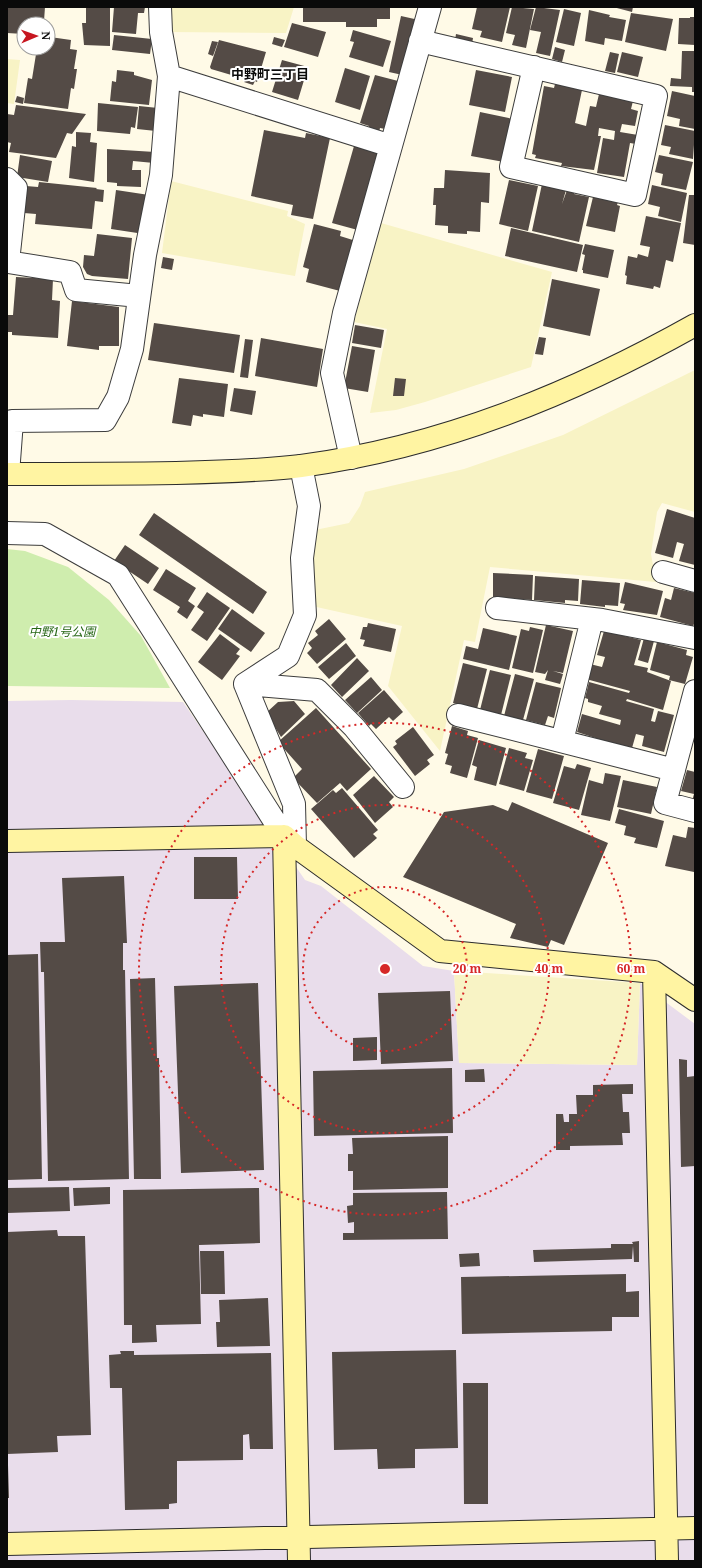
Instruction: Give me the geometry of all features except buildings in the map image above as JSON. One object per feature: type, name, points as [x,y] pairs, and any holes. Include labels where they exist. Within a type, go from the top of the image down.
[{"type":"street","points":[[160,7],[161,32],[169,76],[161,175],[144,255],[132,349],[118,397],[105,420],[12,421],[7,474],[253,471],[301,466],[397,449],[443,436],[514,411],[580,384],[657,346],[695,325]]},
{"type":"street","points":[[351,458],[332,373],[344,313],[430,7]]},
{"type":"street","points":[[420,41],[534,67],[656,96],[635,195],[511,167],[534,67]]},
{"type":"street","points":[[169,76],[391,146]]},
{"type":"street","points":[[7,179],[16,188],[8,262],[70,272],[76,290],[139,296]]},
{"type":"street","points":[[245,684],[288,656],[305,615],[302,558],[308,506],[301,466]]},
{"type":"street","points":[[7,533],[45,534],[118,575],[289,841],[440,951],[654,972],[695,1000]]},
{"type":"street","points":[[663,572],[695,581]]},
{"type":"street","points":[[497,608],[592,619],[695,638]]},
{"type":"street","points":[[562,741],[592,619]]},
{"type":"street","points":[[245,684],[317,690],[354,727],[404,787]]},
{"type":"street","points":[[245,684],[294,804],[289,841],[299,1561]]},
{"type":"street","points":[[695,692],[665,803],[695,811]]},
{"type":"street","points":[[458,715],[674,770]]},
{"type":"street","points":[[7,841],[289,841]]},
{"type":"street","points":[[654,972],[667,1561]]},
{"type":"street","points":[[7,1544],[695,1528]]},
{"type":"shaded area","points":[[168,7],[294,7],[286,33],[168,32]]},
{"type":"shaded area","points":[[7,59],[20,60],[14,104],[7,103]]},
{"type":"shaded area","points":[[171,181],[288,211],[287,216],[305,224],[295,276],[162,253]]},
{"type":"shaded area","points":[[381,223],[552,272],[531,367],[425,402],[396,410],[370,413],[387,329],[354,322]]},
{"type":"shaded area","points":[[695,370],[695,512],[662,503],[657,512],[651,554],[656,582],[490,567],[475,642],[464,640],[440,751],[388,686],[402,626],[312,606],[310,557],[315,530],[349,523],[360,506],[365,492],[464,469],[563,435]]},
{"type":"shaded area","points":[[71,700],[183,702],[305,880],[321,886],[423,966],[454,971],[459,1063],[637,1065],[640,983],[695,1024],[695,1561],[7,1561],[7,701]]},
{"type":"shaded area","points":[[454,971],[640,983],[637,1065],[459,1063]]},
{"type":"green space","name":"中野1号公園","points":[[7,549],[25,551],[68,567],[109,600],[141,636],[170,688],[7,686]]},
{"type":"district","name":"中野町三丁目","points":[[270,74]]}]
